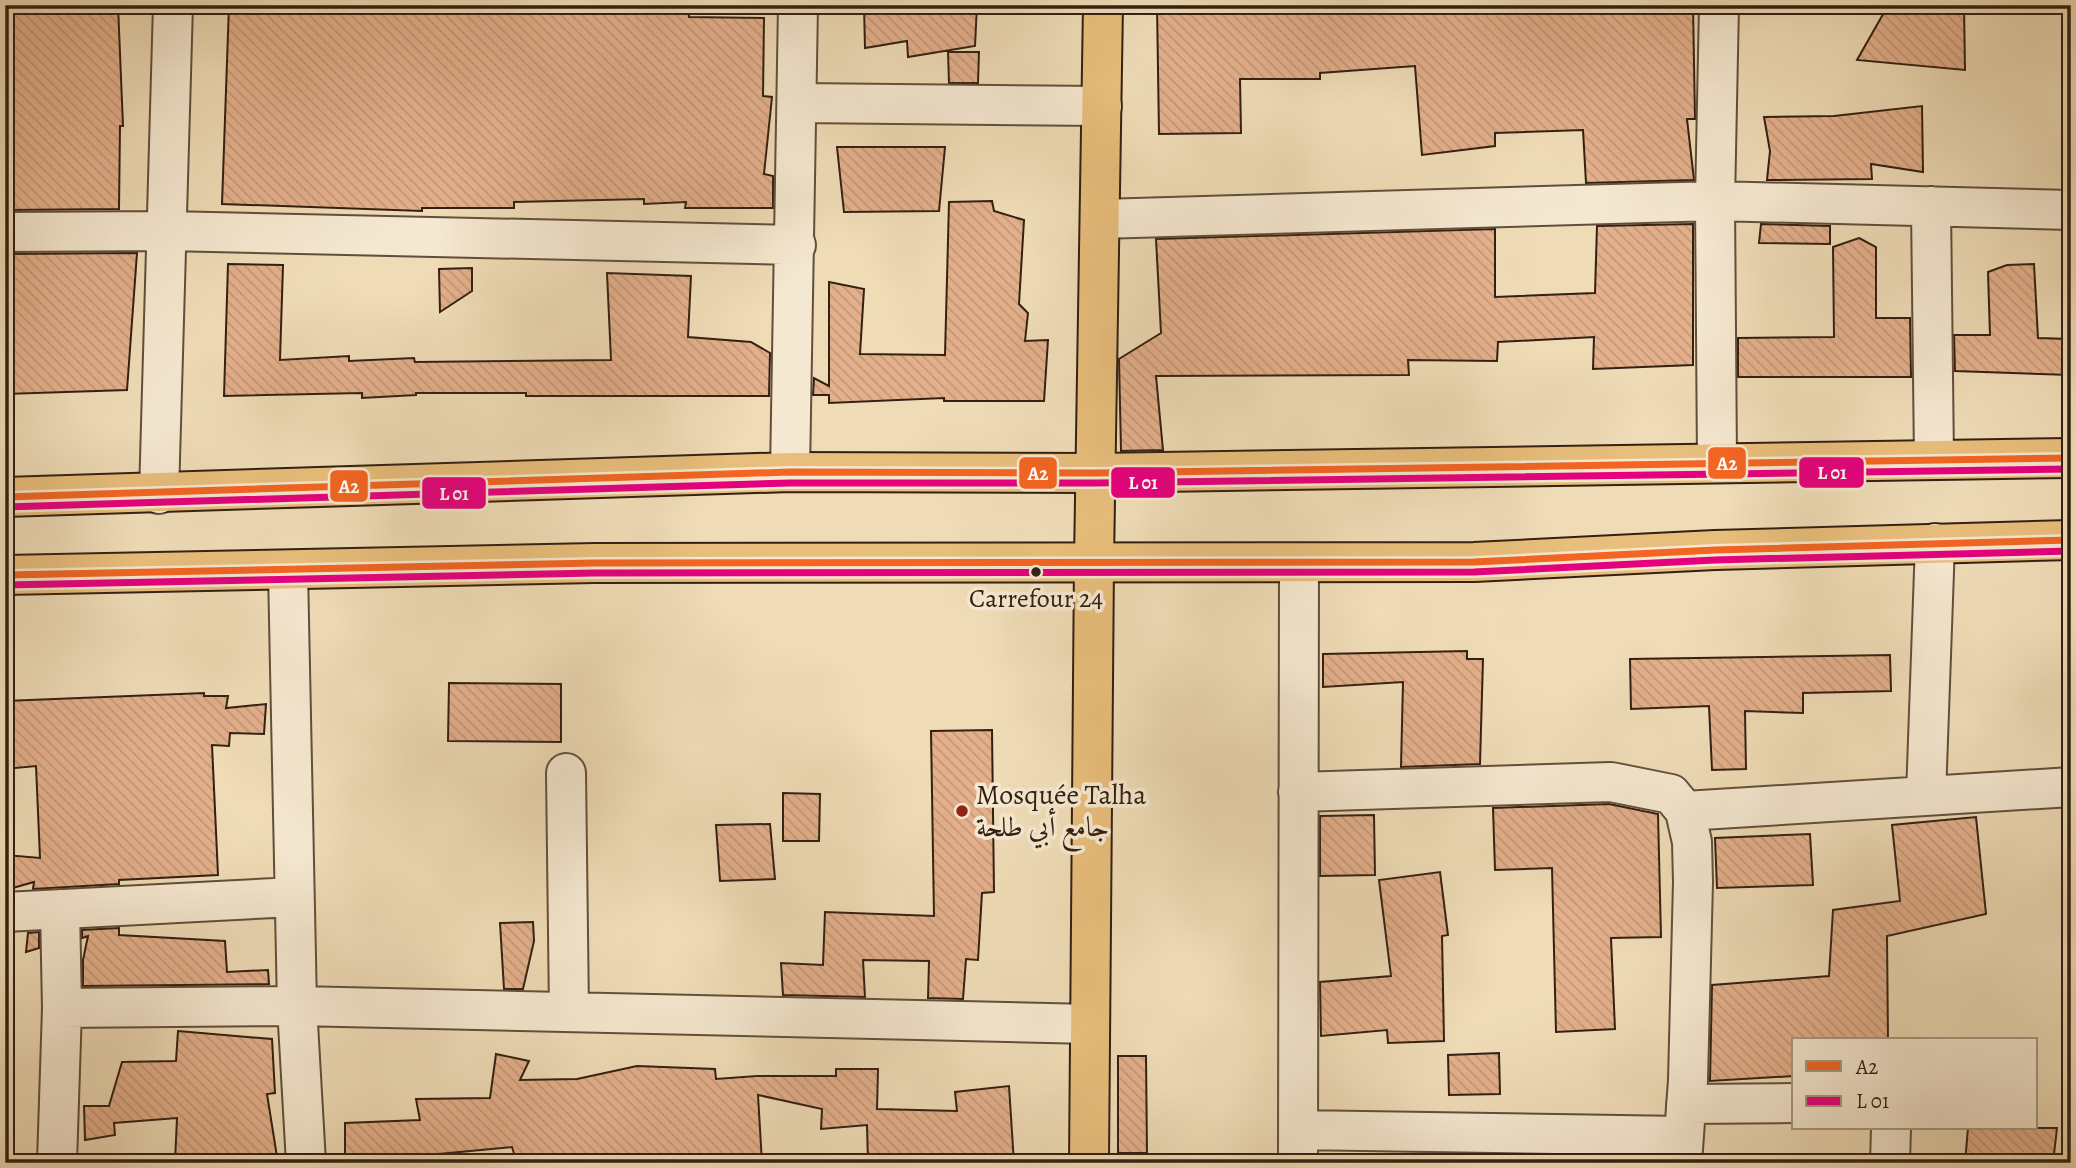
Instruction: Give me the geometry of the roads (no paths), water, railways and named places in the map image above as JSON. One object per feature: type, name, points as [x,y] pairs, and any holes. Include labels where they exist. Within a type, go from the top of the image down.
[{"type":"main road","points":[[1089,1163],[1094,561],[1103,5]]},
{"type":"main road","points":[[5,497],[790,472],[1096,474],[2071,458]]},
{"type":"main road","points":[[5,575],[288,571],[595,562],[1475,562],[2071,540]]},
{"type":"street","points":[[159,494],[173,5]]},
{"type":"street","points":[[790,472],[799,103],[798,5]]},
{"type":"street","points":[[1717,463],[1715,201],[1719,5]]},
{"type":"street","points":[[799,103],[1102,106]]},
{"type":"street","points":[[1100,219],[1715,201],[2071,210]]},
{"type":"street","points":[[1931,206],[1934,460]]},
{"type":"street","points":[[5,232],[167,230],[796,245]]},
{"type":"street","points":[[1926,796],[1935,543]]},
{"type":"street","points":[[1299,563],[1298,1146],[1684,1134],[1792,1104]]},
{"type":"street","points":[[288,571],[297,1006],[306,1163]]},
{"type":"street","points":[[566,773],[569,1012]]},
{"type":"street","points":[[1298,792],[1611,782],[1671,794],[1685,811],[1692,842],[1684,1134]]},
{"type":"street","points":[[1685,811],[2071,788]]},
{"type":"street","points":[[5,912],[294,897]]},
{"type":"street","points":[[57,1163],[62,1008],[60,909]]},
{"type":"street","points":[[62,1008],[297,1006],[1090,1024]]},
{"type":"street","points":[[1889,1163],[1891,1130]]},
{"type":"place","name":"Carrefour 24","points":[[1036,572]]},
{"type":"place","name":"Mosquée Talha جامع أبي طلحة","points":[[962,811]]}]
